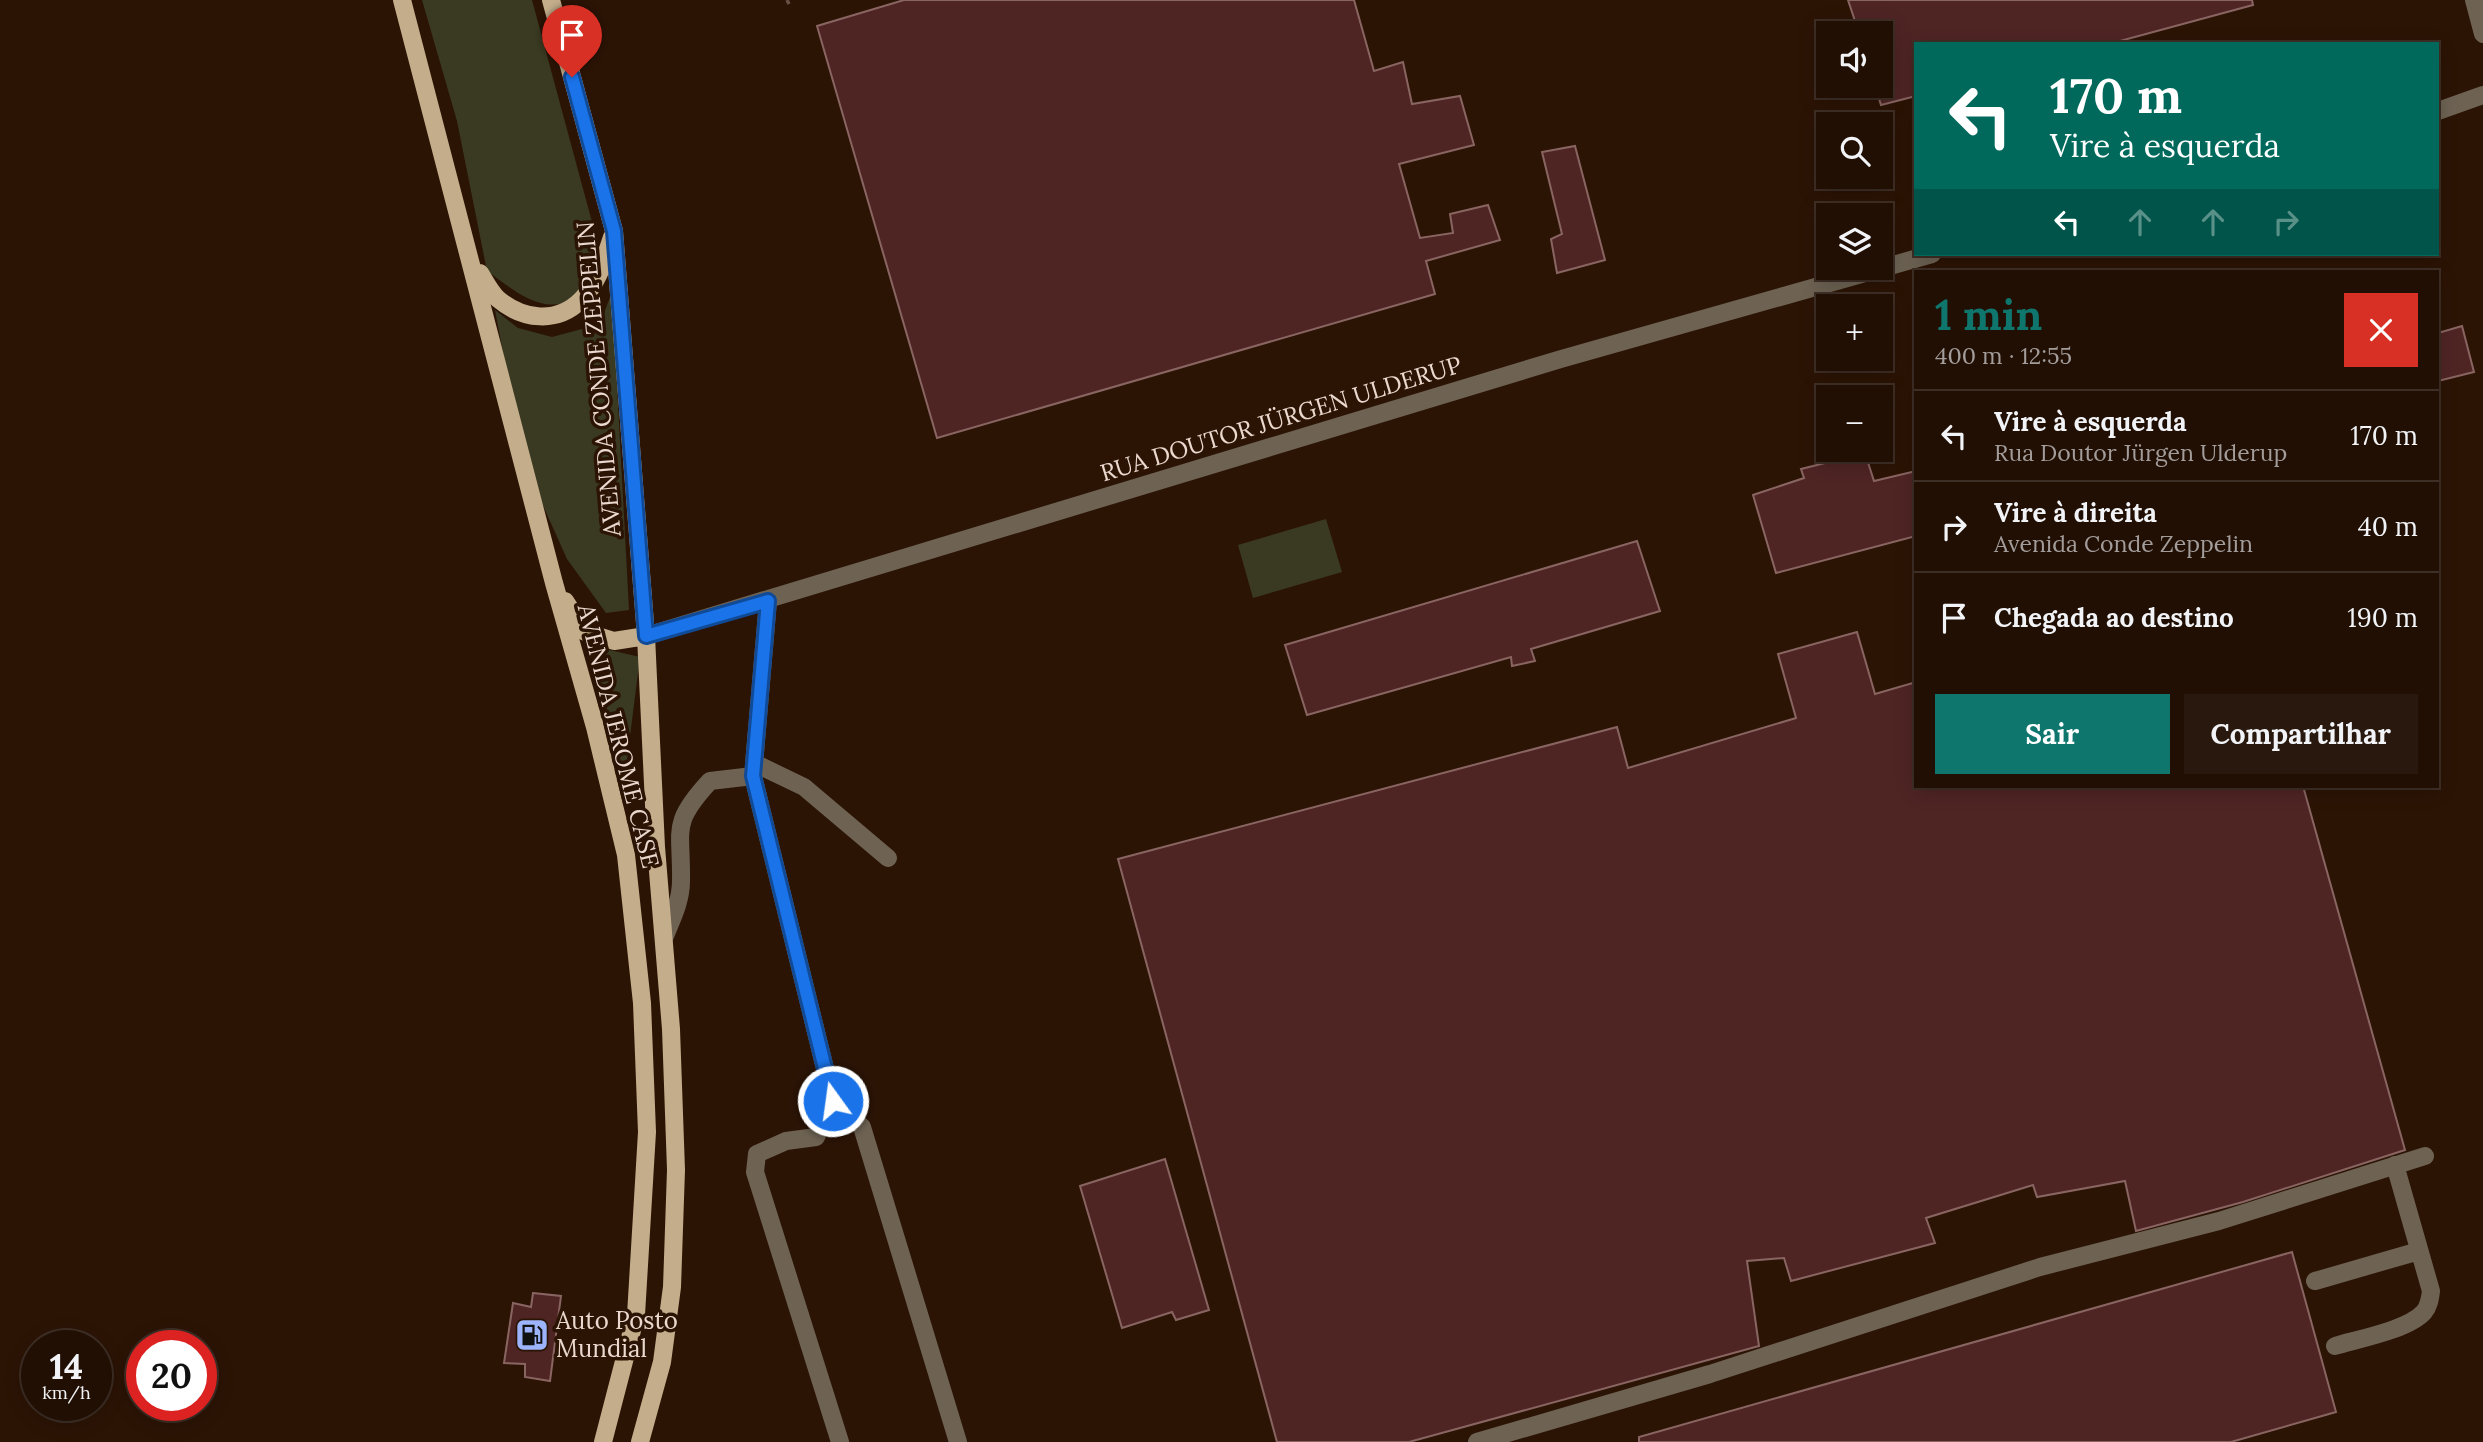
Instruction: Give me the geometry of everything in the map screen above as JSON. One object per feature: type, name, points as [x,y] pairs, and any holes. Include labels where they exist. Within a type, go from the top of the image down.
[{"type":"main road","points":[[402,0],[554,583],[585,632],[614,640],[646,636]]},
{"type":"main road","name":"AVENIDA CONDE ZEPPELIN","points":[[551,0],[614,231],[646,636]]},
{"type":"main road","points":[[472,261],[498,299],[532,317],[559,316],[582,300],[600,272],[614,231]]},
{"type":"main road","name":"AVENIDA JEROME CASE","points":[[554,583],[595,727],[626,855],[642,1003],[647,1132],[636,1315],[603,1442]]},
{"type":"main road","name":"AVENIDA JEROME CASE","points":[[640,1442],[663,1362],[672,1287],[676,1170],[646,636]]},
{"type":"street","points":[[2473,0],[2483,34]]},
{"type":"street","points":[[2439,110],[2483,95]]},
{"type":"street","name":"RUA DOUTOR JÜRGEN ULDERUP","points":[[646,636],[1561,359],[1925,256]]},
{"type":"street","points":[[768,601],[753,770],[833,1101],[862,1127],[958,1442]]},
{"type":"street","points":[[664,938],[679,901],[681,881],[677,839],[687,805],[710,781],[753,770],[804,787],[888,858]]},
{"type":"street","points":[[833,1101],[816,1138],[786,1141],[757,1154],[755,1172],[840,1442]]},
{"type":"street","points":[[1477,1442],[1710,1374],[2040,1267],[2219,1221],[2425,1156]]},
{"type":"street","points":[[2335,1346],[2397,1327],[2423,1314],[2431,1292],[2395,1166]]},
{"type":"street","points":[[2315,1281],[2419,1251]]},
{"type":"shaded area","points":[[422,0],[532,0],[602,259],[572,299],[561,304],[538,302],[516,292],[487,271],[457,121]]},
{"type":"shaded area","points":[[612,292],[629,610],[606,613],[567,559],[524,463],[495,310],[518,328],[552,337],[582,329],[603,316]]},
{"type":"shaded area","points":[[1326,519],[1342,572],[1253,598],[1238,545]]},
{"type":"shaded area","points":[[588,645],[640,657],[625,776]]},
{"type":"building","points":[[904,0],[1354,0],[1374,71],[1403,62],[1412,104],[1460,96],[1474,145],[1399,164],[1420,238],[1453,233],[1450,214],[1488,205],[1500,240],[1426,261],[1435,294],[937,438],[817,26]]},
{"type":"building","points":[[1848,0],[2252,0],[2253,5],[2116,42],[1914,42],[1914,97],[1881,105],[1879,98],[1893,98],[1893,21],[1855,21]]},
{"type":"building","points":[[1575,146],[1605,260],[1557,273],[1551,239],[1562,234],[1542,152]]},
{"type":"building","points":[[2462,326],[2474,372],[2439,381],[2439,333]]},
{"type":"building","points":[[1829,462],[1868,462],[1874,481],[1914,471],[1914,537],[1776,573],[1753,495],[1804,478],[1801,469]]},
{"type":"building","points":[[1637,541],[1660,611],[1531,649],[1535,661],[1512,666],[1511,657],[1307,715],[1285,645]]},
{"type":"building","points":[[1857,632],[1875,694],[1914,683],[1914,788],[2304,788],[2405,1150],[2243,1202],[2136,1231],[2125,1181],[2037,1197],[2033,1185],[1926,1218],[1935,1243],[1791,1281],[1784,1258],[1747,1261],[1759,1346],[1409,1442],[1277,1442],[1118,859],[1617,727],[1628,768],[1796,718],[1778,654]]},
{"type":"building","points":[[1165,1159],[1209,1310],[1176,1320],[1172,1312],[1122,1328],[1080,1186]]},
{"type":"building","points":[[2292,1252],[2336,1412],[2231,1442],[1639,1442],[1639,1437]]},
{"type":"building","name":"Auto Posto Mundial","points":[[533,1293],[561,1296],[550,1381],[525,1377],[525,1364],[504,1363],[513,1303],[531,1307]]},
{"type":"place","name":"Auto Posto Mundial","points":[[532,1335]]},
{"type":"route","points":[[572,77],[614,231],[646,636],[768,601],[753,776],[833,1101]]}]
